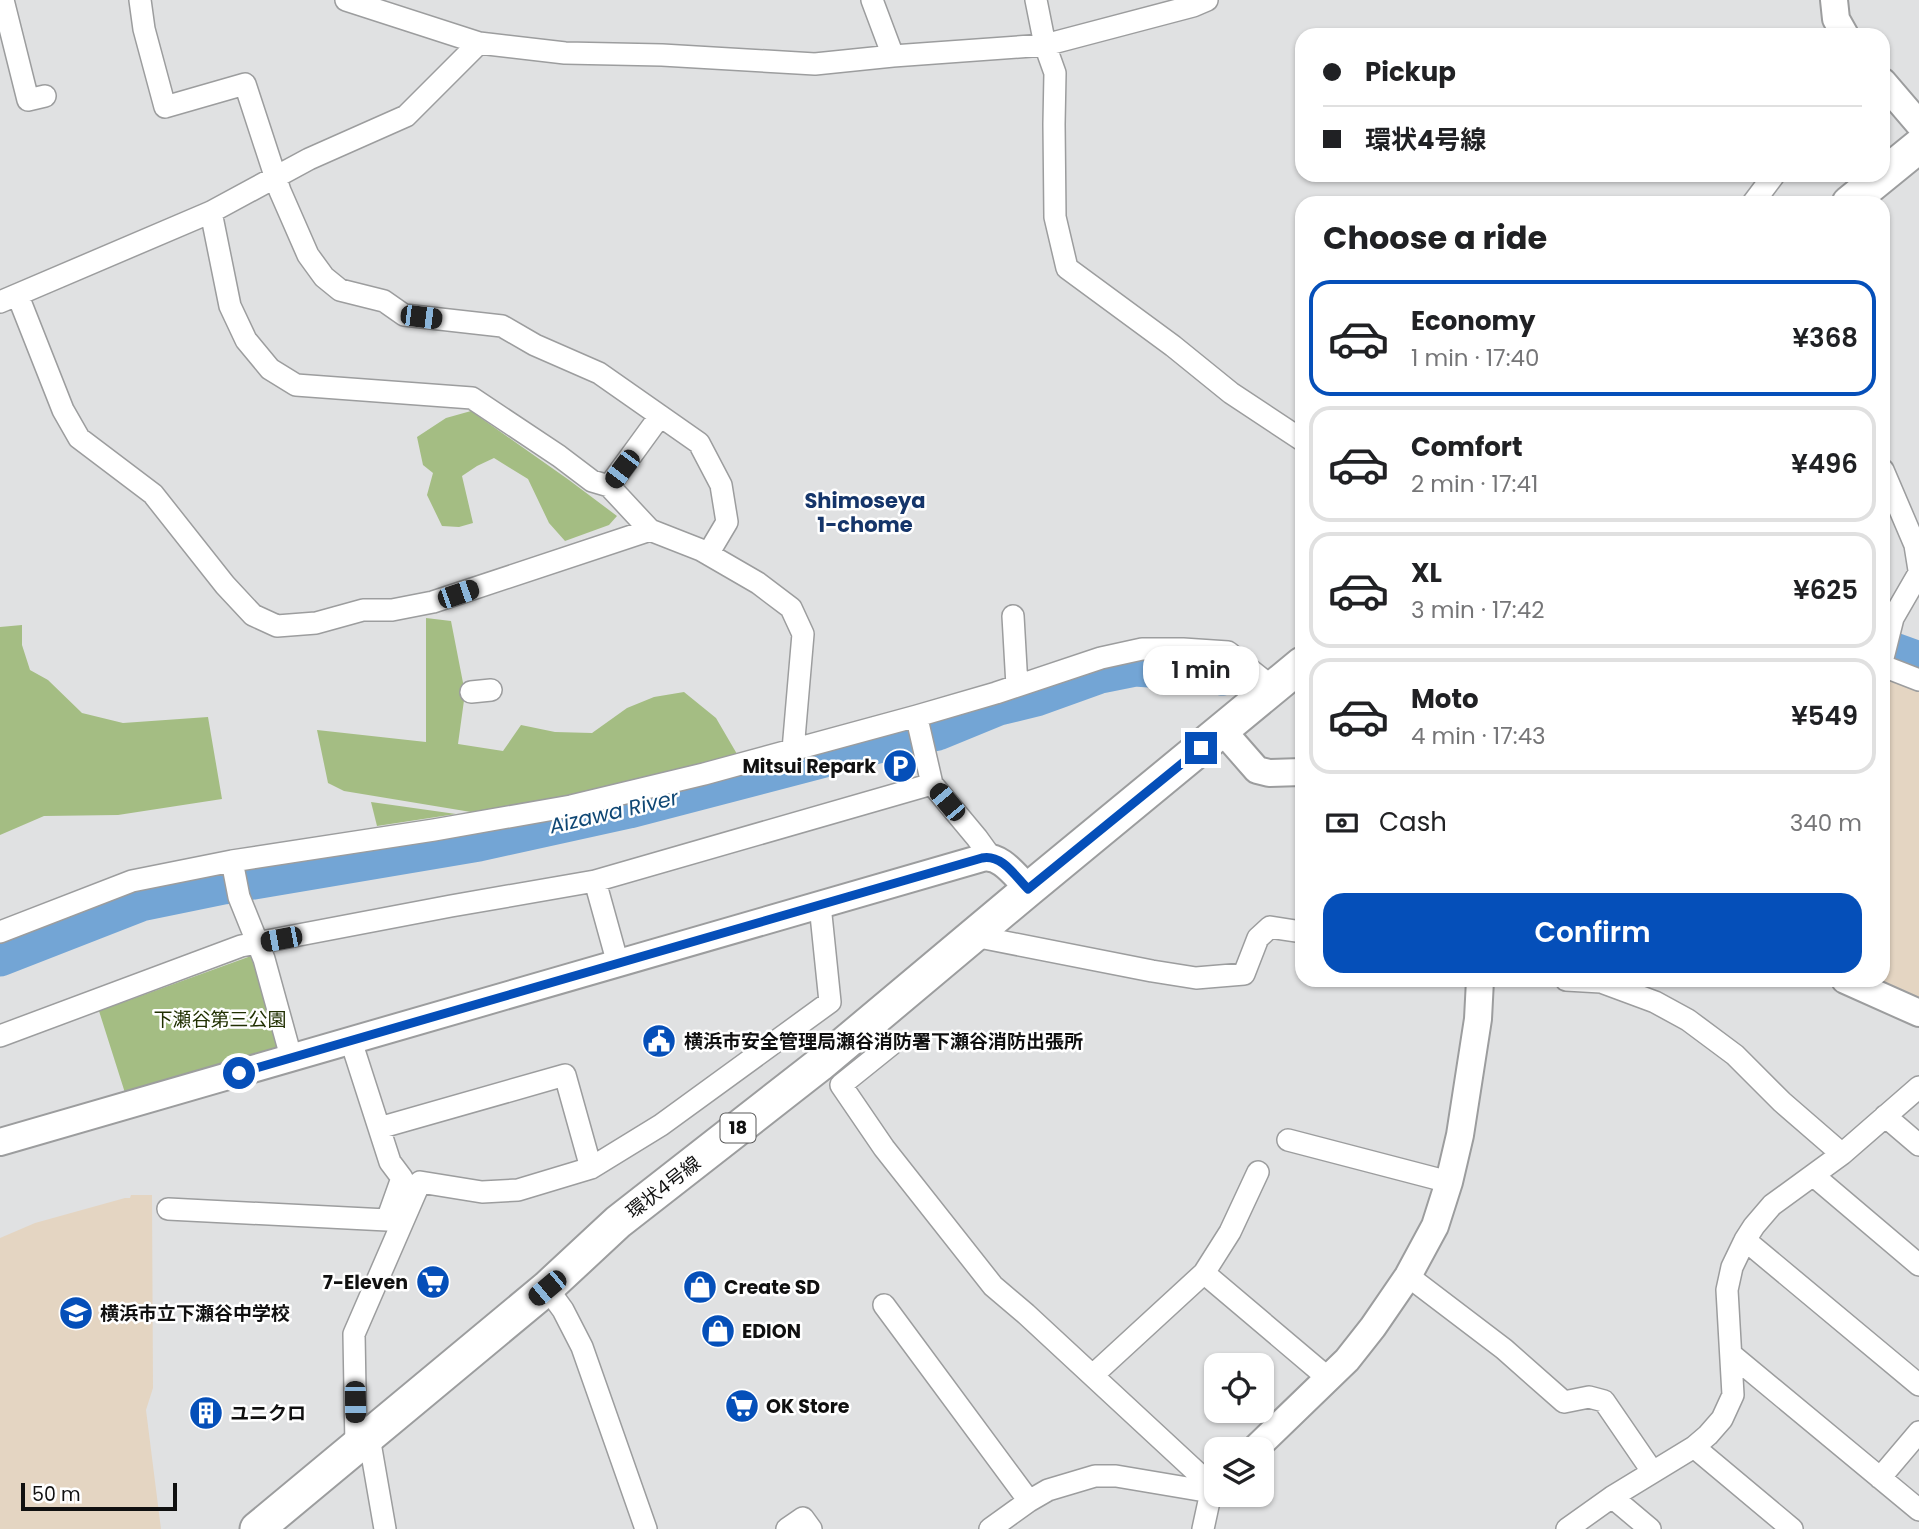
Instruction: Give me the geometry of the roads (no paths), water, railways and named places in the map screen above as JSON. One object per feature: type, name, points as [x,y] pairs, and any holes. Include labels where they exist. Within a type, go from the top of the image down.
[{"type":"main road","points":[[1890,170],[1919,146]]},
{"type":"main road","points":[[1858,196],[1875,182]]},
{"type":"main road","name":"環状4号線","points":[[257,1529],[547,1288],[618,1222],[819,1065],[1289,675]]},
{"type":"street","points":[[3,0],[28,100],[45,96]]},
{"type":"street","points":[[140,0],[144,29],[165,107],[245,84],[275,177],[307,254],[324,277],[340,290],[384,301],[404,315],[502,327],[599,373],[698,443],[721,485],[727,522],[708,554]]},
{"type":"street","points":[[346,0],[479,43],[565,53],[662,55],[815,64],[1045,45],[1148,9],[1208,0]]},
{"type":"street","points":[[872,0],[893,56]]},
{"type":"street","points":[[1036,0],[1045,45],[1055,73],[1055,217],[1067,268],[1173,346],[1231,393],[1295,435]]},
{"type":"street","points":[[479,43],[406,116],[309,159],[211,212],[9,299],[62,410],[79,438],[153,494],[225,585],[253,615],[277,626],[316,623],[363,610],[393,610],[433,602],[650,530]]},
{"type":"street","points":[[1890,90],[1919,124]]},
{"type":"street","points":[[211,212],[230,306],[246,340],[270,369],[296,385],[471,398],[592,481],[609,486],[650,530],[708,554],[758,583],[791,608],[803,634],[793,750]]},
{"type":"street","points":[[609,486],[660,416]]},
{"type":"street","points":[[1890,486],[1915,545],[1919,572],[1893,618],[1890,629]]},
{"type":"street","points":[[1013,616],[1017,686]]},
{"type":"street","points":[[0,932],[132,881],[233,866],[571,806],[793,750],[930,712],[1101,658],[1142,649],[1228,652],[1289,675]]},
{"type":"street","points":[[1890,669],[1919,681]]},
{"type":"street","points":[[918,723],[932,784],[990,856]]},
{"type":"street","points":[[1223,730],[1256,770],[1269,773],[1295,772]]},
{"type":"street","points":[[0,1036],[241,946],[595,881],[932,784]]},
{"type":"street","points":[[0,1142],[990,856],[997,858],[1028,889]]},
{"type":"street","points":[[233,866],[239,897],[264,959],[292,1057]]},
{"type":"street","points":[[595,881],[618,964]]},
{"type":"street","points":[[385,1529],[363,1442],[354,1334],[420,1182],[482,1192],[518,1190],[591,1168],[661,1125],[830,1002],[821,905]]},
{"type":"street","points":[[974,936],[1196,978],[1244,974],[1258,937],[1270,927],[1295,931]]},
{"type":"street","points":[[1267,1437],[1347,1360],[1408,1276],[1435,1226],[1450,1182],[1460,1135],[1476,1032],[1479,987]]},
{"type":"street","points":[[1614,987],[1655,1002],[1688,1020],[1735,1055],[1782,1102],[1842,1154]]},
{"type":"street","points":[[1861,987],[1919,1013]]},
{"type":"street","points":[[168,1209],[387,1220],[402,1178],[390,1162],[351,1041]]},
{"type":"street","points":[[892,1044],[841,1086],[884,1148],[993,1286],[1204,1479]]},
{"type":"street","points":[[379,1128],[565,1075],[591,1168]]},
{"type":"street","points":[[1567,1529],[1652,1471],[1694,1447],[1722,1419],[1733,1395],[1727,1290],[1732,1267],[1745,1240],[1772,1205],[1842,1154],[1919,1087]]},
{"type":"street","points":[[1885,1116],[1919,1145]]},
{"type":"street","points":[[1288,1140],[1450,1182]]},
{"type":"street","points":[[1093,1375],[1205,1273],[1230,1232],[1258,1172]]},
{"type":"street","points":[[1814,1176],[1919,1265]]},
{"type":"street","points":[[1745,1240],[1919,1385]]},
{"type":"street","points":[[1205,1273],[1328,1378]]},
{"type":"street","points":[[1408,1276],[1504,1349],[1564,1402],[1589,1397],[1604,1401],[1652,1471]]},
{"type":"street","points":[[547,1288],[564,1310],[582,1347],[646,1529]]},
{"type":"street","points":[[884,1305],[1029,1501]]},
{"type":"street","points":[[1732,1355],[1919,1510]]},
{"type":"street","points":[[1880,1478],[1919,1432]]},
{"type":"street","points":[[1694,1447],[1792,1529]]},
{"type":"street","points":[[990,1529],[1048,1490],[1095,1476],[1116,1476],[1204,1489]]},
{"type":"street","points":[[1612,1497],[1650,1529]]},
{"type":"street","points":[[1203,1529],[1209,1507]]},
{"type":"street","points":[[787,1529],[803,1518],[811,1529]]},
{"type":"waterway","points":[[1890,650],[1919,660]]},
{"type":"waterway","name":"Aizawa River","points":[[0,958],[141,903],[224,886],[479,843],[629,810],[901,739],[938,732],[999,707],[1036,698],[1100,675],[1135,668],[1227,676]]},
{"type":"place","name":"Mitsui Repark","points":[[900,766]]},
{"type":"place","name":"横浜市安全管理局瀬谷消防署下瀬谷消防出張所","points":[[659,1041]]},
{"type":"place","name":"7-Eleven","points":[[433,1282]]},
{"type":"place","name":"Create SD","points":[[700,1287]]},
{"type":"place","name":"横浜市立下瀬谷中学校","points":[[76,1313]]},
{"type":"place","name":"EDION","points":[[718,1331]]},
{"type":"place","name":"OK Store","points":[[742,1406]]},
{"type":"place","name":"ユニクロ","points":[[206,1413]]},
{"type":"district","name":"Shimoseya 1-chome","points":[[865,513]]},
{"type":"park label","name":"下瀬谷第三公園","points":[[220,1019]]}]
